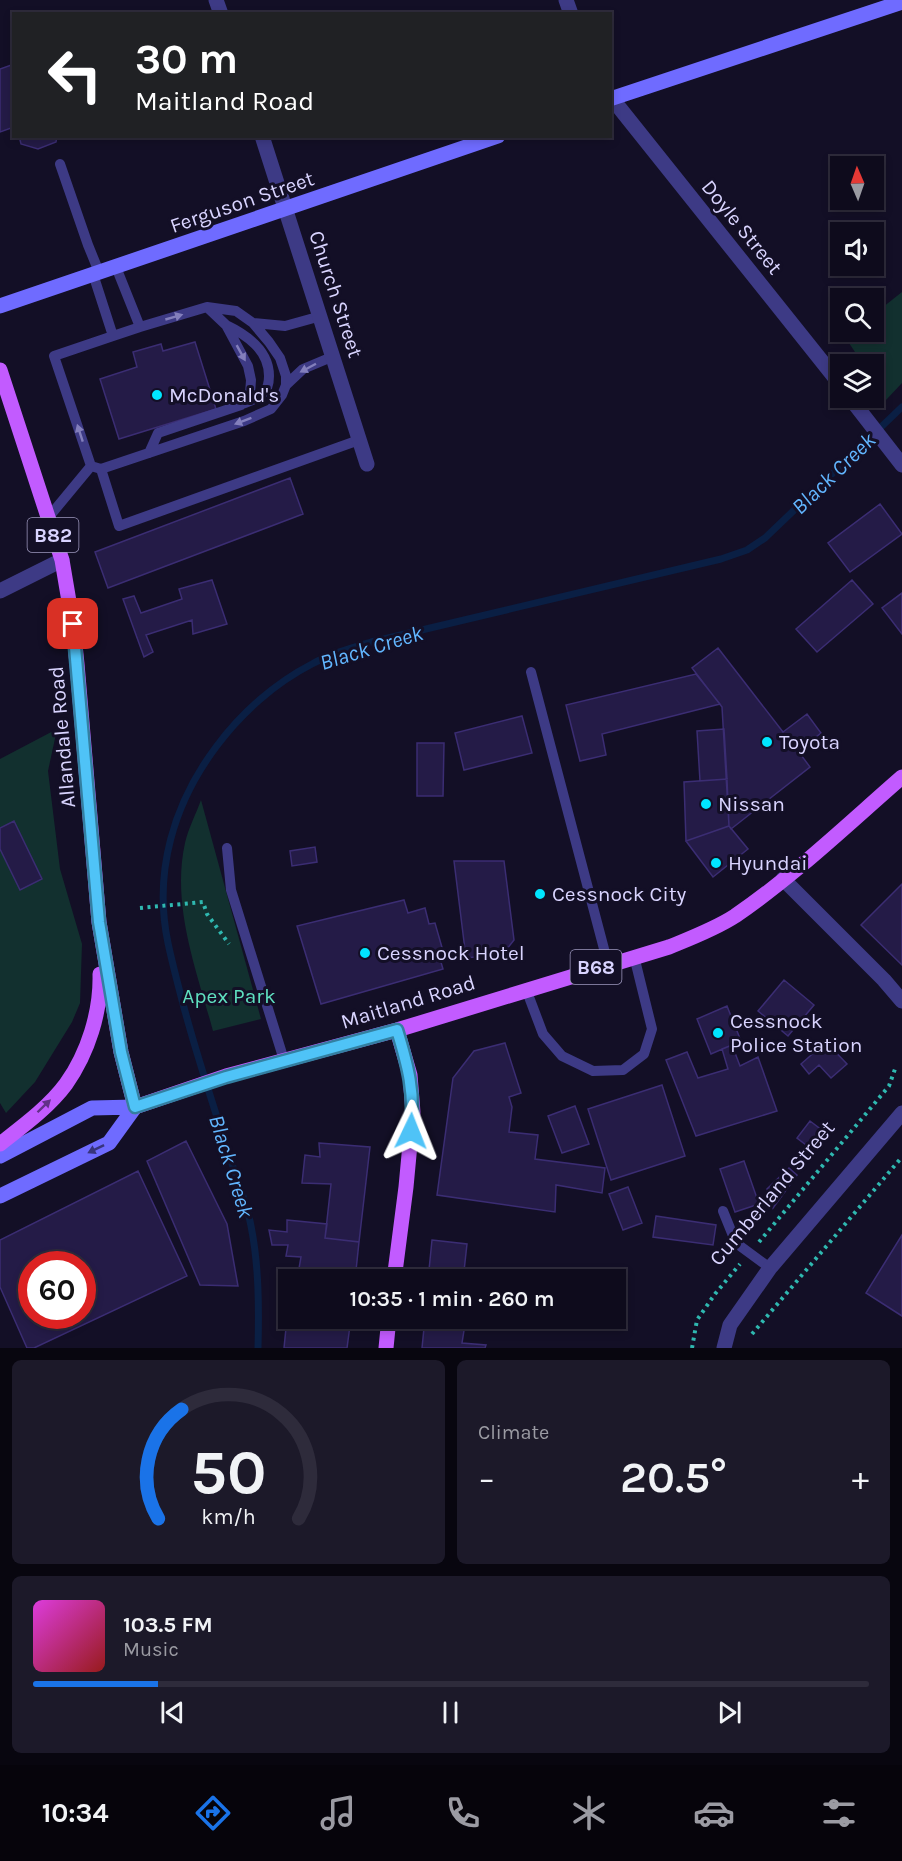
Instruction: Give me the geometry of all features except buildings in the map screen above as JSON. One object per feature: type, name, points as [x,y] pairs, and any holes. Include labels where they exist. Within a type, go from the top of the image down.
[{"type":"main road","name":"Allandale Road","points":[[0,370],[62,560],[73,624],[99,922],[121,1052],[135,1107]]},
{"type":"main road","name":"Maitland Road","points":[[135,1107],[226,1077],[397,1030],[669,947],[700,934],[734,917],[783,879],[902,777]]},
{"type":"main road","points":[[0,1144],[25,1125],[65,1086],[86,1049],[101,992],[99,922]]},
{"type":"main road","points":[[395,1269],[413,1112],[410,1075],[397,1030]]},
{"type":"main road","points":[[386,1348],[388,1329]]},
{"type":"street","points":[[612,98],[902,2]]},
{"type":"street","name":"Doyle Street","points":[[612,99],[830,372]]},
{"type":"street","name":"Church Street","points":[[263,138],[367,464]]},
{"type":"street","name":"Ferguson Street","points":[[0,306],[492,138]]},
{"type":"street","points":[[858,408],[902,465]]},
{"type":"street","points":[[0,591],[62,560]]},
{"type":"street","points":[[783,879],[902,1001]]},
{"type":"street","points":[[0,1156],[93,1108],[135,1107]]},
{"type":"street","points":[[0,1196],[109,1143],[135,1107]]},
{"type":"street","points":[[724,1348],[730,1325],[770,1268],[902,1113]]},
{"type":"lane","points":[[60,164],[88,245],[113,336]]},
{"type":"lane","points":[[116,267],[140,327]]},
{"type":"lane","points":[[149,453],[158,434],[241,405],[265,392],[269,383],[267,360],[261,351],[242,332],[226,325],[207,307]]},
{"type":"lane","points":[[48,518],[96,467],[149,453],[244,421],[271,409],[282,395],[286,385],[286,376],[280,358],[253,323],[236,311],[207,307],[54,356],[96,467],[119,526],[359,440]]},
{"type":"lane","points":[[253,323],[285,326],[321,316]]},
{"type":"lane","points":[[226,325],[242,352],[251,380],[250,394],[241,405]]},
{"type":"lane","points":[[286,385],[303,369],[334,356]]},
{"type":"lane","points":[[531,672],[608,964]]},
{"type":"lane","points":[[227,848],[231,890],[284,1060]]},
{"type":"lane","points":[[526,989],[543,1034],[562,1056],[593,1071],[623,1070],[644,1054],[652,1029],[634,956]]},
{"type":"lane","points":[[723,1211],[736,1243],[770,1268]]},
{"type":"path","points":[[140,908],[203,902],[207,914],[230,945]]},
{"type":"path","name":"Cumberland Street","points":[[692,1348],[697,1320],[715,1294],[889,1086],[895,1069]]},
{"type":"path","points":[[752,1334],[902,1157]]},
{"type":"green space","points":[[902,292],[902,383],[886,400],[884,397],[884,354],[856,354],[848,342],[884,342],[884,306]]},
{"type":"green space","points":[[57,729],[48,771],[60,869],[82,944],[80,1003],[72,1022],[35,1082],[6,1113],[0,1103],[0,759]]},
{"type":"green space","name":"Apex Park","points":[[201,800],[261,1019],[213,1031],[193,962],[183,914],[181,891],[185,843]]},
{"type":"waterway","name":"Black Creek","points":[[258,1348],[257,1272],[249,1218],[187,1020],[164,916],[163,890],[166,865],[178,815],[201,769],[216,747],[236,722],[272,690],[298,672],[333,654],[371,642],[721,559],[747,550],[765,538],[902,407]]},
{"type":"place","name":"McDonald's","points":[[157,395]]},
{"type":"place","name":"Toyota","points":[[767,742]]},
{"type":"place","name":"Nissan","points":[[706,804]]},
{"type":"place","name":"Hyundai","points":[[716,863]]},
{"type":"place","name":"Cessnock City","points":[[540,894]]},
{"type":"place","name":"Cessnock Hotel","points":[[365,953]]},
{"type":"place","name":"Cessnock Police Station","points":[[718,1033]]},
{"type":"route","points":[[73,624],[99,922],[121,1052],[135,1107],[226,1077],[397,1030],[410,1075],[413,1112],[411,1131]]}]
